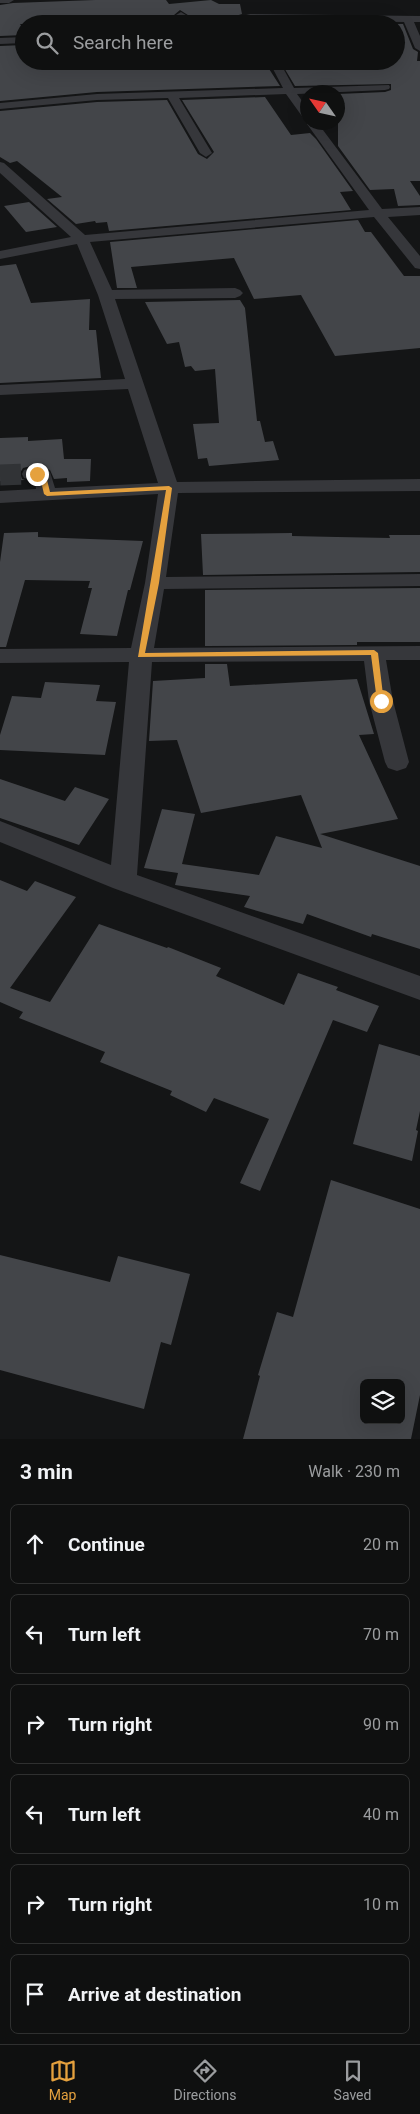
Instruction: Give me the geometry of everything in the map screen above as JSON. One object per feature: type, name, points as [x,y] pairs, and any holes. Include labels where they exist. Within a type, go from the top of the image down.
[{"type":"street","points":[[0,0],[9,0]]},
{"type":"street","points":[[244,15],[250,13],[303,15]]},
{"type":"street","points":[[405,19],[420,19]]},
{"type":"street","points":[[408,19],[420,48]]},
{"type":"street","points":[[0,41],[15,40]]},
{"type":"street","points":[[279,70],[300,105]]},
{"type":"street","points":[[0,106],[97,97],[384,87]]},
{"type":"street","points":[[172,94],[206,153]]},
{"type":"street","points":[[318,130],[378,213],[420,265]]},
{"type":"street","points":[[0,166],[82,239],[106,295],[169,488],[155,583],[141,656],[123,881]]},
{"type":"street","points":[[0,255],[82,239],[420,211]]},
{"type":"street","points":[[106,295],[235,293]]},
{"type":"street","points":[[0,390],[135,384]]},
{"type":"street","points":[[31,474],[43,476],[47,494]]},
{"type":"street","points":[[0,497],[211,486],[420,485]]},
{"type":"street","points":[[155,583],[420,580]]},
{"type":"street","points":[[374,653],[381,701],[397,762]]},
{"type":"street","points":[[0,656],[420,654]]},
{"type":"street","points":[[0,831],[123,881],[420,988]]},
{"type":"building","points":[[166,0],[169,4],[211,0],[219,4],[240,4],[242,14],[188,15],[180,10],[174,15],[15,15],[15,35],[0,36],[0,5],[13,3]]},
{"type":"building","points":[[405,29],[413,49],[418,52],[417,61],[420,61],[420,181],[410,181],[420,196],[420,205],[398,206],[394,189],[370,190],[338,146],[338,130],[345,130],[345,94],[385,92],[391,90],[391,84],[295,86],[285,70],[405,70]]},
{"type":"building","points":[[15,45],[15,70],[270,70],[280,86],[97,92],[0,101],[0,46]]},
{"type":"building","points":[[265,97],[291,135],[310,133],[316,139],[353,191],[340,192],[351,210],[109,231],[107,222],[96,223],[95,221],[76,224],[47,199],[62,197],[17,161],[10,163],[0,157],[0,111],[97,102],[167,100],[198,154],[207,159],[214,152],[182,100]]},
{"type":"building","points":[[29,202],[57,227],[26,232],[4,206]]},
{"type":"building","points":[[358,220],[365,232],[371,232],[404,276],[420,276],[420,348],[335,356],[301,295],[254,299],[234,258],[131,267],[137,288],[117,288],[110,242]]},
{"type":"building","points":[[16,264],[31,303],[90,299],[89,330],[96,330],[101,378],[0,383],[0,266]]},
{"type":"building","points":[[240,300],[245,308],[257,421],[260,421],[265,442],[273,441],[279,460],[209,466],[207,458],[198,459],[193,424],[219,423],[215,369],[195,371],[191,366],[185,367],[179,342],[167,344],[145,302]]},
{"type":"building","points":[[28,437],[28,441],[62,439],[64,459],[91,459],[90,481],[67,482],[67,478],[54,479],[50,470],[31,466],[23,468],[20,473],[22,479],[25,480],[0,481],[0,438]]},
{"type":"building","points":[[38,532],[38,537],[143,541],[130,590],[128,590],[117,636],[80,634],[92,588],[88,588],[90,581],[25,580],[6,647],[0,647],[0,562],[4,533]]},
{"type":"building","points":[[292,533],[292,536],[390,538],[389,535],[420,535],[420,572],[203,575],[201,534]]},
{"type":"building","points":[[420,588],[420,642],[357,642],[357,645],[205,646],[205,590]]},
{"type":"building","points":[[205,664],[227,664],[230,686],[357,679],[374,734],[359,735],[398,819],[320,834],[420,866],[420,949],[372,934],[371,937],[307,914],[303,924],[244,907],[250,896],[175,885],[178,873],[144,868],[162,809],[195,814],[182,864],[259,875],[276,836],[322,848],[301,795],[201,813],[177,740],[149,741],[153,681],[205,678]]},
{"type":"building","points":[[45,682],[100,685],[96,701],[116,702],[105,755],[0,750],[0,735],[12,696],[41,698]]},
{"type":"building","points":[[0,779],[65,801],[75,787],[109,799],[79,845],[0,818]]},
{"type":"building","points":[[0,880],[27,891],[35,881],[76,897],[10,988],[50,1002],[99,924],[168,947],[221,968],[216,976],[284,1005],[298,973],[338,987],[336,990],[379,1006],[367,1032],[333,1020],[260,1191],[240,1183],[269,1119],[214,1098],[206,1112],[170,1095],[172,1091],[100,1062],[105,1052],[19,1018],[23,1012],[0,1002]]},
{"type":"building","points":[[379,1044],[420,1056],[420,1111],[412,1161],[353,1144]]},
{"type":"building","points":[[331,1180],[420,1209],[420,1395],[411,1439],[243,1439],[260,1376],[258,1375],[277,1312],[293,1317]]},
{"type":"building","points":[[0,1255],[110,1282],[118,1256],[190,1274],[171,1345],[161,1342],[144,1409],[0,1370]]},
{"type":"tunnel","points":[[0,475],[31,474]]},
{"type":"route","points":[[37,474],[43,476],[47,494],[169,488],[155,583],[141,656],[374,653],[381,701]]}]
